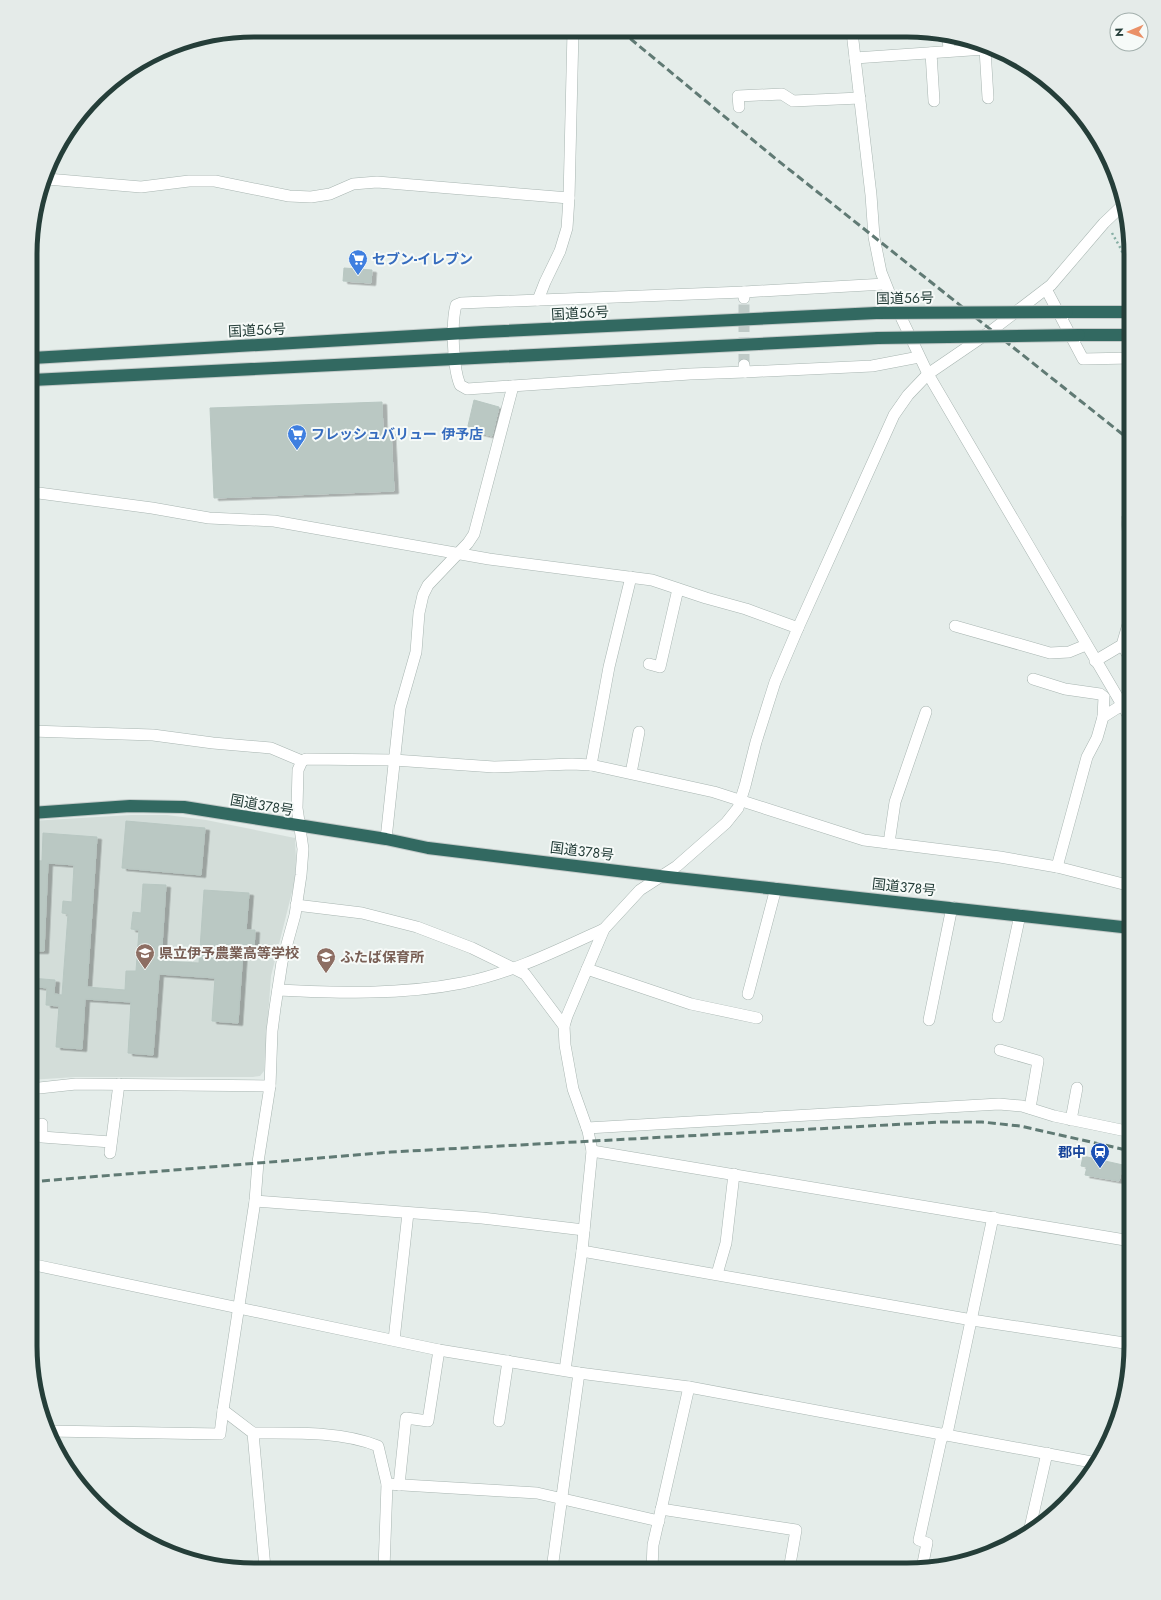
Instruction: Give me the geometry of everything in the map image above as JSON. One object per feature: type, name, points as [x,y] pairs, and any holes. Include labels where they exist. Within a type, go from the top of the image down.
[{"type":"highway","name":"国道56号","points":[[37,358],[454,334],[876,313],[1124,312]]},
{"type":"highway","points":[[37,380],[878,338],[1124,335]]},
{"type":"highway","name":"国道378号","points":[[37,813],[130,806],[184,807],[386,839],[428,848],[659,876],[952,907],[1124,927]]},
{"type":"street","points":[[538,300],[560,251],[567,228],[573,37]]},
{"type":"street","points":[[853,37],[871,195],[874,237],[885,284],[928,374],[1095,662],[1124,708]]},
{"type":"street","points":[[948,41],[949,51]]},
{"type":"street","points":[[855,58],[977,49]]},
{"type":"street","points":[[985,52],[988,98]]},
{"type":"street","points":[[931,53],[934,101]]},
{"type":"street","points":[[739,107],[738,96],[782,94],[793,101],[860,98]]},
{"type":"street","points":[[51,179],[141,187],[189,181],[215,181],[289,196],[311,197],[330,194],[353,184],[377,182],[569,198]]},
{"type":"street","points":[[566,1370],[582,1251],[592,1151],[587,1128],[573,1089],[565,1045],[564,1026],[604,929],[640,890],[659,876],[677,866],[726,823],[738,808],[770,697],[798,628],[894,415],[908,395],[928,374],[1046,289],[1104,223],[1119,209]]},
{"type":"street","points":[[885,284],[744,295],[461,303],[456,305],[454,334],[457,377],[460,385],[468,389],[745,369],[872,366],[919,357]]},
{"type":"street","points":[[1046,289],[1083,359],[1124,358]]},
{"type":"street","points":[[386,839],[400,708],[416,652],[422,595],[428,585],[468,543],[474,534],[514,386]]},
{"type":"street","points":[[37,493],[152,508],[209,518],[274,521],[489,559],[652,580],[746,609],[798,628]]},
{"type":"street","points":[[591,765],[610,666],[631,577]]},
{"type":"street","points":[[650,664],[660,667],[678,589]]},
{"type":"street","points":[[956,626],[1050,653],[1069,652],[1086,645]]},
{"type":"street","points":[[1095,662],[1122,645],[1124,637]]},
{"type":"street","points":[[1033,679],[1065,689],[1100,694],[1104,697],[1105,703],[1103,718],[1097,738],[1087,757],[1057,868]]},
{"type":"street","points":[[1103,718],[1122,705]]},
{"type":"street","points":[[889,843],[895,802],[926,712]]},
{"type":"street","points":[[37,731],[153,735],[213,743],[271,748],[302,761],[306,759],[394,760],[488,767],[572,764],[591,765],[714,792],[846,835],[889,843],[1000,857],[1057,868],[1124,884]]},
{"type":"street","points":[[631,773],[639,732]]},
{"type":"street","points":[[55,1431],[220,1434],[237,1307],[255,1201],[258,1162],[270,1086],[272,1031],[282,962],[296,905],[302,869],[303,849],[297,808],[298,770],[302,761]]},
{"type":"street","points":[[748,994],[776,888]]},
{"type":"street","points":[[296,905],[362,912],[417,927],[472,948],[525,974],[564,1026]]},
{"type":"street","points":[[929,1020],[952,907]]},
{"type":"street","points":[[998,1017],[1020,915]]},
{"type":"street","points":[[278,990],[365,994],[418,990],[463,983],[514,968],[545,956],[604,929]]},
{"type":"street","points":[[587,969],[691,1004],[758,1018]]},
{"type":"street","points":[[1000,1050],[1038,1061],[1030,1108]]},
{"type":"street","points":[[37,1088],[76,1084],[270,1086]]},
{"type":"street","points":[[42,1124],[42,1137],[111,1147],[119,1084]]},
{"type":"street","points":[[1071,1120],[1077,1088]]},
{"type":"street","points":[[587,1128],[999,1104],[1030,1108],[1041,1113],[1124,1131]]},
{"type":"street","points":[[592,1151],[1124,1240]]},
{"type":"street","points":[[717,1274],[726,1243],[734,1174]]},
{"type":"street","points":[[255,1201],[482,1218],[584,1230]]},
{"type":"street","points":[[394,1340],[408,1213]]},
{"type":"street","points":[[923,1563],[927,1543],[919,1540],[941,1440],[948,1429],[993,1217]]},
{"type":"street","points":[[582,1251],[972,1320],[1124,1343]]},
{"type":"street","points":[[37,1265],[439,1350],[579,1373],[689,1387],[1090,1461]]},
{"type":"street","points":[[399,1484],[406,1418],[428,1421],[439,1350]]},
{"type":"street","points":[[499,1421],[508,1361]]},
{"type":"street","points":[[553,1563],[560,1500],[579,1373]]},
{"type":"street","points":[[652,1563],[653,1546],[689,1387]]},
{"type":"street","points":[[223,1410],[253,1433],[294,1432],[346,1438],[378,1446],[387,1484],[384,1563]]},
{"type":"street","points":[[253,1433],[265,1563]]},
{"type":"street","points":[[1031,1523],[1047,1453]]},
{"type":"street","points":[[387,1484],[537,1493],[560,1500],[659,1521]]},
{"type":"street","points":[[661,1509],[721,1519],[755,1522],[796,1530],[790,1563]]},
{"type":"path","points":[[1104,223],[1118,242],[1124,258]]},
{"type":"shaded area","points":[[131,815],[167,815],[206,820],[295,838],[295,880],[271,976],[264,1071],[260,1076],[75,1077],[37,1080],[37,821]]},
{"type":"building","name":"セブン-イレブン","points":[[344,268],[372,270],[371,283],[343,281]]},
{"type":"building","points":[[474,400],[499,407],[492,436],[467,430]]},
{"type":"building","points":[[382,402],[383,433],[391,432],[394,491],[214,498],[210,408]]},
{"type":"building","points":[[126,821],[205,828],[201,875],[122,868]]},
{"type":"building","points":[[43,833],[97,837],[87,987],[125,990],[126,971],[136,971],[139,930],[131,929],[133,912],[141,913],[143,884],[166,885],[161,961],[199,963],[204,890],[249,893],[246,930],[255,930],[254,951],[243,950],[238,1023],[212,1021],[215,978],[159,974],[153,1055],[128,1053],[131,1002],[85,999],[82,1049],[56,1047],[59,1006],[46,1005],[47,988],[37,987],[37,978],[55,980],[54,994],[62,995],[68,914],[62,913],[63,901],[72,902],[74,865],[48,863],[44,951],[37,951],[37,861],[42,861]]},
{"type":"building","points":[[1083,1156],[1123,1165],[1119,1181],[1085,1175],[1087,1167],[1081,1166]]},
{"type":"tunnel","points":[[744,298],[744,365]]},
{"type":"railway","points":[[628,37],[776,159],[1124,435]]},
{"type":"railway","points":[[37,1181],[391,1152],[942,1122],[982,1122],[1020,1126],[1124,1149]]},
{"type":"place","name":"セブン-イレブン","points":[[358,276]]},
{"type":"place","name":"フレッシュバリュー 伊予店","points":[[297,451]]},
{"type":"place","name":"県立伊予農業高等学校","points":[[145,970]]},
{"type":"place","name":"ふたば保育所","points":[[326,974]]},
{"type":"place","name":"郡中","points":[[1100,1169]]}]
